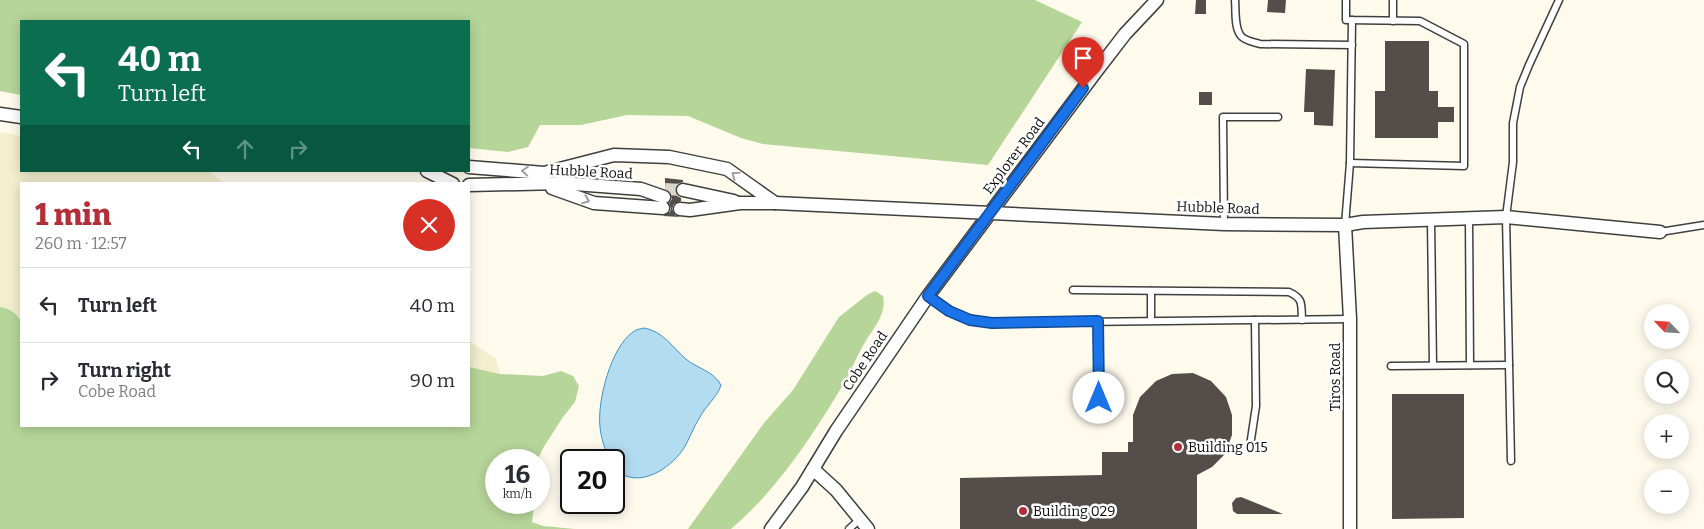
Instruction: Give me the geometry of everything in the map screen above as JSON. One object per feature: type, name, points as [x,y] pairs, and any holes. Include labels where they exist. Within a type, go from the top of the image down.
[{"type":"street","name":"Explorer Road","points":[[989,214],[1125,34],[1157,0]]},
{"type":"street","points":[[0,114],[20,117]]},
{"type":"street","name":"Hubble Road","points":[[470,167],[544,173],[586,164],[614,155],[668,157],[727,169],[775,203]]},
{"type":"street","points":[[429,172],[450,182]]},
{"type":"street","name":"Hubble Road","points":[[470,185],[540,184],[562,184],[641,189],[664,198],[594,203],[540,184]]},
{"type":"street","name":"Hubble Road","points":[[740,203],[720,197],[681,199],[690,210],[740,203],[775,203],[1224,224],[1345,225],[1362,222],[1506,217],[1660,232]]},
{"type":"street","name":"Cobe Road","points":[[771,529],[928,296],[989,214]]},
{"type":"street","name":"Tiros Road","points":[[1345,225],[1350,319],[1350,529]]},
{"type":"street","points":[[812,469],[836,490],[864,524]]},
{"type":"lane","points":[[1236,0],[1238,29],[1241,36],[1247,40],[1260,44],[1352,45]]},
{"type":"lane","points":[[1346,0],[1346,20],[1420,21],[1464,44],[1464,166],[1350,163]]},
{"type":"lane","points":[[1393,0],[1393,21]]},
{"type":"lane","points":[[1511,461],[1506,217],[1512,162],[1513,123],[1520,87],[1559,0]]},
{"type":"lane","points":[[1345,225],[1350,163],[1352,20]]},
{"type":"lane","points":[[1224,224],[1223,117],[1278,117]]},
{"type":"lane","points":[[1469,218],[1470,365]]},
{"type":"lane","points":[[1431,220],[1432,365]]},
{"type":"lane","points":[[1660,232],[1704,225]]},
{"type":"lane","points":[[1074,290],[1289,292],[1297,296],[1301,301],[1302,320]]},
{"type":"lane","points":[[1151,291],[1152,320]]},
{"type":"lane","points":[[928,296],[949,311],[970,320],[992,323],[1350,319]]},
{"type":"lane","points":[[1250,446],[1256,406],[1255,320]]},
{"type":"lane","points":[[1098,321],[1099,398]]},
{"type":"lane","points":[[1391,366],[1509,365]]},
{"type":"lane","points":[[849,529],[864,524]]},
{"type":"shaded area","points":[[0,132],[20,136],[20,172],[209,172],[224,182],[20,182],[20,320],[8,308],[0,307]]},
{"type":"shaded area","points":[[470,342],[496,359],[500,374],[470,367]]},
{"type":"green space","points":[[0,0],[1035,0],[1082,22],[988,165],[763,144],[741,138],[688,116],[627,115],[581,125],[540,125],[528,147],[508,152],[470,148],[470,20],[20,20],[20,95],[0,91]]},
{"type":"green space","points":[[875,291],[883,296],[884,303],[881,315],[847,378],[795,458],[765,496],[731,529],[688,529],[764,423],[793,390],[839,317]]},
{"type":"green space","points":[[0,307],[12,311],[20,320],[20,427],[470,427],[470,367],[500,374],[543,376],[561,371],[573,376],[579,386],[575,402],[543,449],[485,449],[485,514],[533,514],[532,522],[543,526],[575,529],[0,529]]},
{"type":"water","points":[[644,328],[662,336],[687,360],[710,373],[721,385],[702,413],[686,444],[673,461],[651,475],[634,478],[625,476],[625,449],[605,449],[601,435],[600,416],[603,389],[612,362],[625,339],[637,330]]},
{"type":"building","points":[[1196,0],[1206,0],[1206,14],[1195,14]]},
{"type":"building","points":[[1268,0],[1286,0],[1285,13],[1267,12]]},
{"type":"building","points":[[1385,41],[1429,41],[1429,91],[1438,91],[1438,107],[1454,107],[1454,122],[1438,122],[1438,138],[1375,138],[1375,91],[1385,91]]},
{"type":"building","points":[[1306,69],[1335,70],[1333,126],[1314,125],[1314,112],[1304,112]]},
{"type":"building","points":[[1199,92],[1212,92],[1212,105],[1199,105]]},
{"type":"building","points":[[665,178],[683,180],[683,182],[677,184],[675,189],[681,201],[674,204],[672,209],[675,215],[680,217],[663,216],[670,212],[669,203],[672,199],[670,192],[665,189]]},
{"type":"building","name":"Building 015","points":[[1193,373],[1211,381],[1226,397],[1232,415],[1232,435],[1225,454],[1212,467],[1197,475],[1197,529],[960,529],[960,478],[1102,475],[1102,452],[1128,452],[1128,442],[1133,442],[1133,415],[1140,397],[1156,381],[1172,374]]},
{"type":"building","points":[[1392,394],[1464,394],[1464,518],[1392,519]]},
{"type":"building","points":[[1241,497],[1283,514],[1237,514],[1233,511],[1232,503],[1236,498]]},
{"type":"tunnel","points":[[665,189],[683,190]]},
{"type":"place","name":"Building 015","points":[[1178,447]]},
{"type":"place","name":"Building 029","points":[[1023,511]]},
{"type":"route","points":[[1083,88],[928,296],[949,311],[970,320],[992,323],[1098,321],[1099,398]]}]
